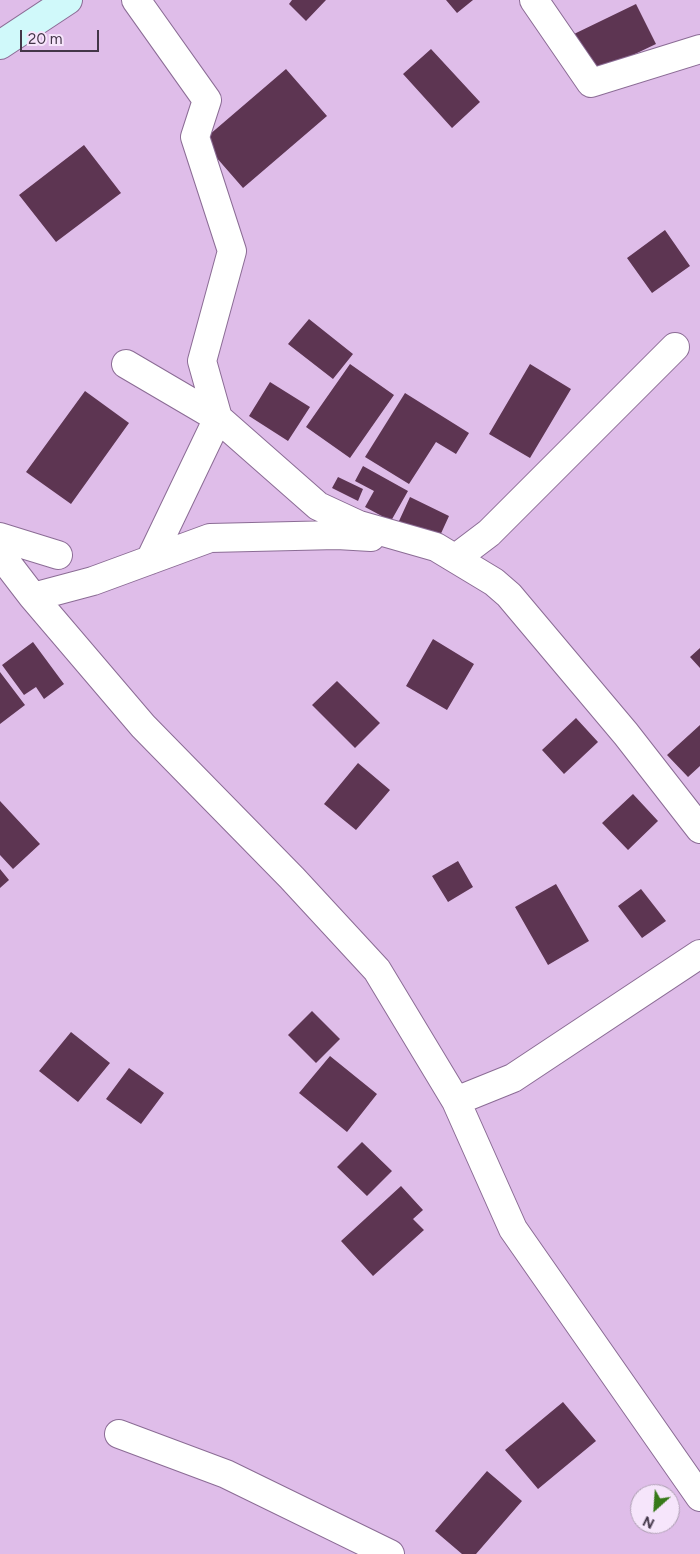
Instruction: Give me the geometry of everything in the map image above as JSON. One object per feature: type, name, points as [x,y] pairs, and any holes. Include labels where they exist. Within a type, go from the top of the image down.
[{"type":"main road","points":[[0,45],[68,0]]},
{"type":"street","points":[[136,0],[207,100],[195,137],[232,251],[202,361],[218,418],[150,560]]},
{"type":"street","points":[[534,0],[591,83],[700,49]]},
{"type":"street","points":[[456,558],[489,533],[675,347]]},
{"type":"street","points":[[126,364],[218,418],[318,506],[360,525],[400,539],[436,547],[494,582],[510,595],[626,734],[700,829]]},
{"type":"street","points":[[33,597],[93,581],[210,538],[337,535],[400,539]]},
{"type":"street","points":[[0,537],[58,555]]},
{"type":"street","points":[[0,554],[33,597],[144,726],[292,878],[377,970],[456,1101],[513,1229],[700,1497]]},
{"type":"street","points":[[456,1101],[513,1078],[700,954]]},
{"type":"street","points":[[119,1434],[226,1474],[390,1554]]},
{"type":"building","points":[[292,0],[326,0],[306,21],[289,4]]},
{"type":"building","points":[[446,0],[473,0],[457,13]]},
{"type":"building","points":[[636,4],[656,44],[593,74],[574,34]]},
{"type":"building","points":[[431,49],[480,102],[452,128],[403,74]]},
{"type":"building","points":[[286,69],[327,116],[243,188],[202,141]]},
{"type":"building","points":[[84,145],[121,193],[56,242],[19,195]]},
{"type":"building","points":[[665,230],[690,266],[652,293],[627,258]]},
{"type":"building","points":[[309,319],[353,354],[333,379],[288,344]]},
{"type":"building","points":[[350,364],[394,395],[350,458],[306,427]]},
{"type":"building","points":[[530,364],[571,389],[530,458],[489,434]]},
{"type":"building","points":[[270,382],[310,407],[288,441],[249,416]]},
{"type":"building","points":[[85,391],[129,423],[71,504],[26,472]]},
{"type":"building","points":[[405,393],[469,433],[456,454],[436,442],[409,484],[365,457]]},
{"type":"building","points":[[363,466],[408,491],[391,521],[365,507],[374,491],[355,481]]},
{"type":"building","points":[[338,477],[363,489],[358,501],[332,488]]},
{"type":"building","points":[[410,497],[449,516],[438,540],[399,521]]},
{"type":"building","points":[[433,639],[474,664],[447,710],[406,686]]},
{"type":"building","points":[[33,642],[64,684],[44,699],[36,687],[24,695],[2,665]]},
{"type":"building","points":[[700,648],[700,668],[690,657]]},
{"type":"building","points":[[0,672],[25,705],[0,724]]},
{"type":"building","points":[[337,681],[380,723],[355,748],[312,705]]},
{"type":"building","points":[[576,718],[598,742],[564,774],[542,750]]},
{"type":"building","points":[[700,725],[700,766],[688,777],[667,755]]},
{"type":"building","points":[[358,763],[390,790],[356,830],[324,804]]},
{"type":"building","points":[[633,794],[658,821],[628,850],[602,823]]},
{"type":"building","points":[[0,801],[40,844],[13,869],[0,855]]},
{"type":"building","points":[[458,861],[473,887],[448,902],[432,876]]},
{"type":"building","points":[[0,869],[9,880],[0,888]]},
{"type":"building","points":[[556,884],[589,941],[548,965],[515,907]]},
{"type":"building","points":[[641,889],[666,921],[642,938],[618,906]]},
{"type":"building","points":[[312,1011],[340,1039],[316,1063],[288,1035]]},
{"type":"building","points":[[71,1032],[110,1063],[78,1102],[39,1071]]},
{"type":"building","points":[[330,1056],[377,1094],[347,1132],[299,1093]]},
{"type":"building","points":[[129,1068],[164,1093],[141,1124],[106,1099]]},
{"type":"building","points":[[362,1142],[392,1171],[367,1196],[337,1167]]},
{"type":"building","points":[[401,1186],[423,1210],[413,1219],[424,1230],[373,1276],[341,1241]]},
{"type":"building","points":[[563,1402],[596,1441],[538,1489],[505,1450]]},
{"type":"building","points":[[487,1471],[522,1501],[476,1554],[462,1554],[435,1531]]}]
